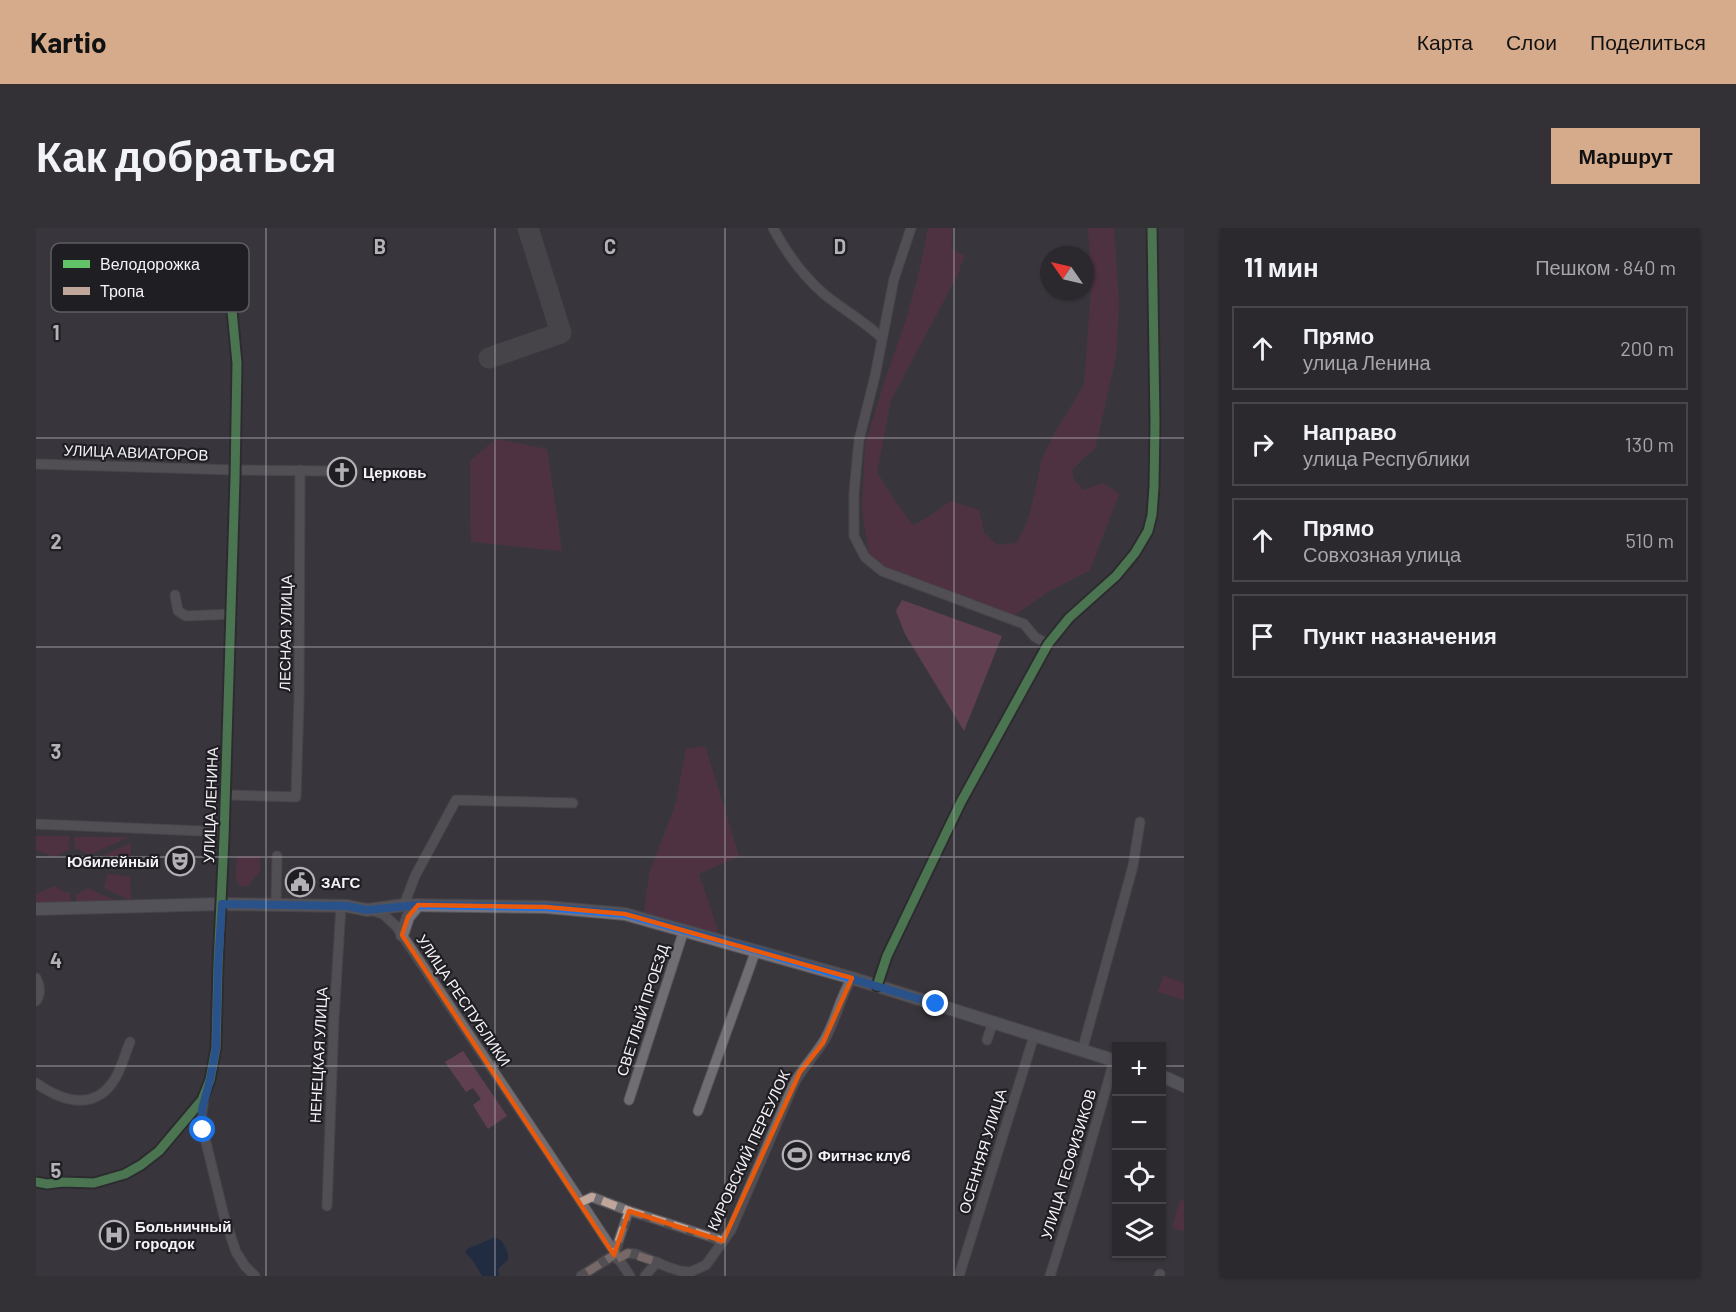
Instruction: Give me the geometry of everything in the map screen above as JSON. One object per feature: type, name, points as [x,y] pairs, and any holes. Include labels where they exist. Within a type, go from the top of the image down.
[{"type":"main road","name":"УЛИЦА РЕСПУБЛИКИ","points":[[36,909],[222,904],[341,906],[367,910]]},
{"type":"main road","points":[[402,935],[408,917],[418,905]]},
{"type":"main road","points":[[367,910],[418,905],[546,907],[625,914],[852,978],[1112,1060]]},
{"type":"main road","points":[[1166,1078],[1184,1086]]},
{"type":"street","points":[[773,228],[790,255],[816,286],[882,338]]},
{"type":"street","points":[[911,228],[894,279],[875,376],[859,440],[854,493],[854,536],[864,557],[882,571],[1024,624],[1035,637],[1048,644]]},
{"type":"street","points":[[877,986],[887,956],[961,802],[1048,644],[1069,618],[1116,576],[1135,553],[1148,531],[1152,515],[1154,487],[1155,422],[1152,228]]},
{"type":"street","name":"УЛИЦА ЛЕНИНА","points":[[232,312],[237,363],[225,832],[216,1048],[201,1119],[224,1216],[236,1252],[255,1276]]},
{"type":"street","name":"УЛИЦА АВИАТОРОВ","points":[[36,464],[327,471]]},
{"type":"street","name":"ЛЕСНАЯ УЛИЦА","points":[[226,795],[296,797],[300,470]]},
{"type":"street","points":[[175,595],[178,612],[186,616],[231,614]]},
{"type":"street","points":[[404,906],[415,876],[456,800],[573,803]]},
{"type":"street","points":[[1082,1051],[1133,866],[1140,822]]},
{"type":"street","points":[[36,824],[225,832]]},
{"type":"street","points":[[276,905],[277,856]]},
{"type":"street","name":"НЕНЕЦКАЯ УЛИЦА","points":[[327,1206],[341,906]]},
{"type":"street","name":"УЛИЦА РЕСПУБЛИКИ","points":[[367,910],[383,914],[396,926],[630,1276]]},
{"type":"street","name":"СВЕТЛЫЙ ПРОЕЗД","points":[[629,1100],[684,930]]},
{"type":"street","points":[[698,1111],[756,950]]},
{"type":"street","points":[[36,978],[40,986],[36,1001]]},
{"type":"street","name":"КИРОВСКИЙ ПЕРЕУЛОК","points":[[657,1262],[680,1271],[690,1272],[706,1265],[723,1241],[730,1230],[800,1072],[830,1030],[843,993],[852,978]]},
{"type":"street","points":[[987,1041],[993,1022]]},
{"type":"street","name":"ОСЕННЯЯ УЛИЦА","points":[[959,1276],[1034,1036]]},
{"type":"street","points":[[36,1083],[68,1099],[84,1101],[102,1094],[115,1078],[129,1042]]},
{"type":"street","name":"УЛИЦА ГЕОФИЗИКОВ","points":[[1050,1276],[1112,1071]]},
{"type":"street","name":"УЛИЦА ЛЕНИНА","points":[[36,1182],[47,1184],[94,1183],[125,1174],[141,1165],[159,1150],[206,1093]]},
{"type":"street","points":[[184,1121],[195,1124],[203,1130]]},
{"type":"street","points":[[581,1202],[592,1197],[723,1241]]},
{"type":"street","points":[[616,1257],[630,1211]]},
{"type":"street","points":[[581,1276],[628,1252],[657,1262],[645,1276]]},
{"type":"highlighted area","points":[[418,905],[546,907],[625,914],[852,978],[823,1043],[800,1072],[723,1241],[629,1211],[614,1255],[402,935],[408,917]]},
{"type":"shaded area","points":[[928,228],[953,228],[951,248],[964,256],[958,274],[891,400],[877,472],[913,525],[951,501],[979,510],[984,533],[997,545],[1017,543],[1030,513],[1042,459],[1084,385],[1090,300],[1094,300],[1094,246],[1089,246],[1088,228],[1114,228],[1119,304],[1116,357],[1095,449],[1072,471],[1074,480],[1084,490],[1103,483],[1119,494],[1090,570],[1048,592],[1010,618],[885,572],[869,554],[862,511],[865,445],[907,317]]},
{"type":"shaded area","points":[[496,439],[547,449],[562,551],[471,542],[470,461]]},
{"type":"shaded area","points":[[902,600],[1002,636],[964,731],[905,634],[896,611]]},
{"type":"shaded area","points":[[705,746],[739,856],[699,874],[719,934],[644,914],[649,874],[676,803],[686,749]]},
{"type":"shaded area","points":[[36,836],[69,836],[69,850],[55,857],[36,850]]},
{"type":"shaded area","points":[[74,837],[129,837],[89,855],[75,849]]},
{"type":"shaded area","points":[[131,843],[130,868],[108,869],[104,855]]},
{"type":"shaded area","points":[[237,856],[260,856],[260,871],[247,887],[240,886],[237,881]]},
{"type":"shaded area","points":[[108,874],[130,877],[131,901],[104,888]]},
{"type":"shaded area","points":[[55,886],[70,893],[71,905],[36,906],[36,894]]},
{"type":"shaded area","points":[[88,888],[125,905],[76,905],[76,894]]},
{"type":"shaded area","points":[[1163,976],[1184,983],[1184,1000],[1158,992]]},
{"type":"shaded area","points":[[463,1051],[507,1116],[488,1129],[473,1105],[481,1099],[473,1088],[466,1092],[445,1062]]},
{"type":"shaded area","points":[[1180,1200],[1184,1201],[1184,1231],[1172,1228]]},
{"type":"water","points":[[495,1237],[502,1241],[508,1253],[508,1260],[498,1269],[499,1276],[482,1276],[465,1253],[467,1249]]},
{"type":"taxiway","points":[[489,358],[561,333],[528,228]]},
{"type":"marked path","points":[[581,1202],[592,1197],[629,1211],[614,1255],[581,1276]]},
{"type":"marked path","points":[[629,1211],[723,1241]]},
{"type":"marked path","points":[[617,1259],[628,1253],[657,1262]]},
{"type":"cycle path","points":[[877,986],[887,956],[961,802],[1048,644],[1069,618],[1116,576],[1135,553],[1148,531],[1152,515],[1154,487],[1155,422],[1152,228]]},
{"type":"cycle path","points":[[36,1182],[47,1184],[94,1183],[125,1174],[141,1165],[159,1151],[202,1100],[210,1080],[216,1048],[235,478],[237,363],[232,312]]},
{"type":"place","name":"Церковь","points":[[342,472]]},
{"type":"place","name":"Юбилейный","points":[[180,861]]},
{"type":"place","name":"ЗАГС","points":[[300,882]]},
{"type":"place","name":"Фитнэс клуб","points":[[797,1155]]},
{"type":"place","name":"Больничный городок","points":[[114,1235]]},
{"type":"route","points":[[203,1130],[202,1109],[216,1048],[222,904],[347,906],[367,910],[418,905],[546,907],[625,914],[756,950],[936,1004]]}]
